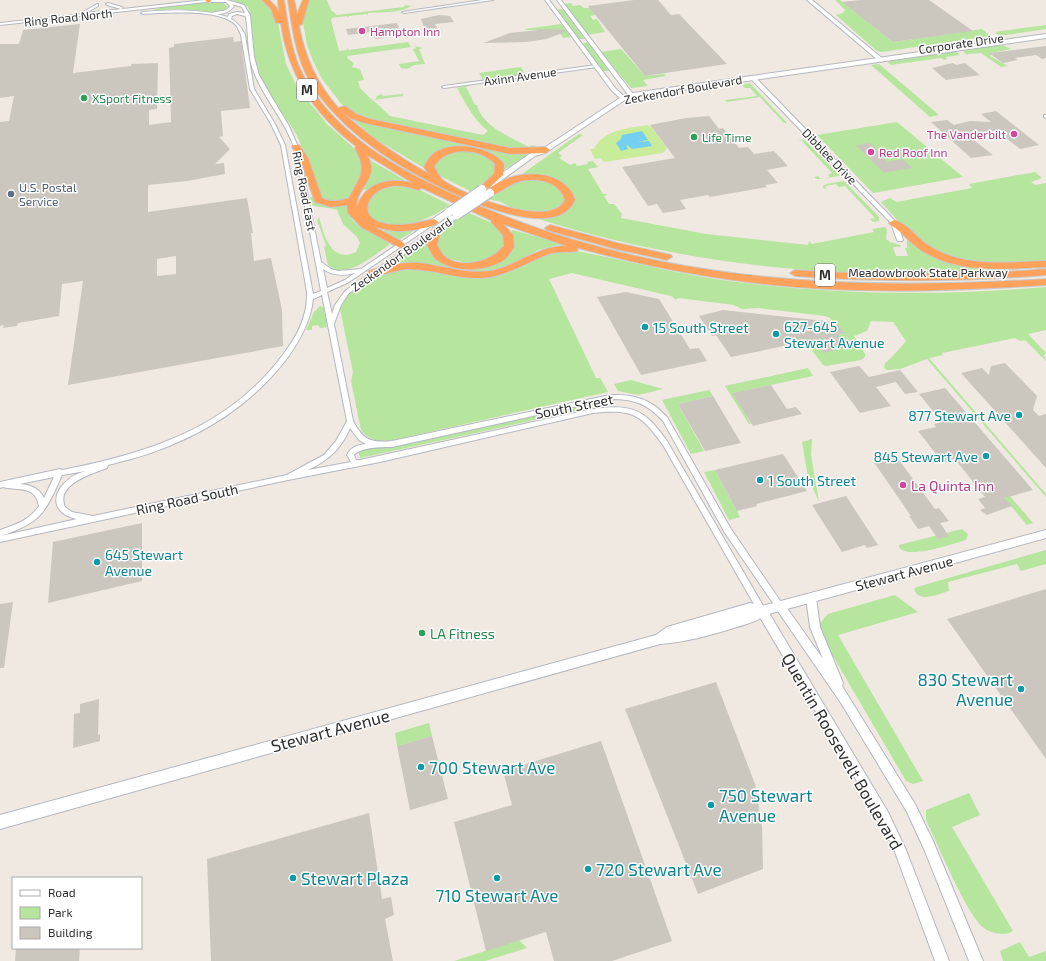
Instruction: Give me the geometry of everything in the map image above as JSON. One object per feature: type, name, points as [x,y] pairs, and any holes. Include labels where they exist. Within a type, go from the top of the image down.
[{"type":"highway","points":[[265,0],[276,10],[279,20],[286,30]]},
{"type":"highway","name":"Meadowbrook State Parkway","points":[[281,0],[293,63],[306,89],[323,110],[350,137],[393,168],[449,198],[484,214],[555,239],[624,257],[727,275],[824,285],[927,288],[1046,282]]},
{"type":"highway","name":"Meadowbrook State Parkway","points":[[291,0],[296,31],[305,64],[322,94],[347,121],[373,143],[405,164],[444,186],[483,203],[539,224],[610,244],[666,256],[741,268],[819,275],[898,278],[974,277],[1046,272]]},
{"type":"highway","points":[[296,31],[301,11],[306,0]]},
{"type":"highway","points":[[322,94],[350,115],[368,121],[513,152],[545,151]]},
{"type":"highway","points":[[350,137],[365,157],[368,164],[366,177],[354,198],[352,209],[358,220],[400,245]]},
{"type":"highway","points":[[296,147],[304,158],[318,200],[335,204],[354,198]]},
{"type":"highway","points":[[444,186],[430,171],[430,163],[443,153],[462,149],[482,151],[496,160],[499,166],[499,172],[486,190]]},
{"type":"highway","points":[[483,203],[521,213],[544,215],[561,210],[568,204],[570,198],[568,191],[560,184],[538,177],[514,180],[486,190]]},
{"type":"highway","points":[[449,198],[411,185],[395,183],[375,188],[366,194],[361,202],[361,209],[365,216],[382,226],[403,228],[435,226],[432,239],[433,247],[437,254],[445,260],[467,266],[490,262],[506,253],[510,247],[511,239],[504,228],[484,214]]},
{"type":"highway","points":[[894,223],[904,229],[928,250],[951,260],[979,264],[1046,264]]},
{"type":"highway","points":[[370,270],[409,266],[470,274],[488,274],[506,270],[538,253],[556,249],[572,249],[624,257]]},
{"type":"main road","name":"Corporate Drive","points":[[876,55],[1046,31]]},
{"type":"main road","name":"Corporate Drive","points":[[881,60],[1046,36]]},
{"type":"main road","name":"Zeckendorf Boulevard","points":[[814,68],[876,55]]},
{"type":"main road","name":"Zeckendorf Boulevard","points":[[435,226],[486,190],[542,157],[545,151],[623,98],[631,95],[814,68],[881,60]]},
{"type":"main road","name":"Stewart Avenue","points":[[0,822],[660,639],[672,639],[702,632],[756,616],[762,611],[1046,534]]},
{"type":"street","points":[[96,16],[97,0]]},
{"type":"street","points":[[208,0],[228,2],[243,6],[248,15]]},
{"type":"street","name":"Ring Road North","points":[[107,15],[150,7],[208,0]]},
{"type":"street","points":[[404,12],[491,0]]},
{"type":"street","points":[[547,0],[615,92],[623,98]]},
{"type":"street","points":[[559,0],[631,95]]},
{"type":"street","points":[[809,0],[881,60]]},
{"type":"street","points":[[107,15],[109,2],[119,8],[150,7]]},
{"type":"street","points":[[199,12],[226,11],[232,7],[228,2]]},
{"type":"street","points":[[71,16],[88,12],[97,5]]},
{"type":"street","name":"Ring Road North","points":[[0,29],[107,15],[168,11],[199,12]]},
{"type":"street","points":[[199,12],[229,19],[230,15],[235,13],[248,15]]},
{"type":"street","name":"Ring Road East","points":[[248,15],[251,53],[258,78],[265,93],[291,133],[296,147],[350,421]]},
{"type":"street","name":"Ring Road North","points":[[0,24],[71,16],[96,16]]},
{"type":"street","name":"Ring Road East","points":[[124,459],[185,436],[216,418],[254,390],[274,370],[294,343],[308,314],[310,298],[284,145],[252,89],[248,77],[242,30],[237,23],[229,19]]},
{"type":"street","points":[[578,42],[590,40]]},
{"type":"street","name":"Axinn Avenue","points":[[444,86],[596,66]]},
{"type":"street","points":[[602,74],[614,72]]},
{"type":"street","points":[[248,77],[258,78]]},
{"type":"street","name":"Dibblee Drive","points":[[752,77],[894,223],[900,240]]},
{"type":"street","name":"Zeckendorf Boulevard","points":[[310,298],[370,270],[435,226]]},
{"type":"street","name":"Zeckendorf Boulevard","points":[[332,326],[337,308],[344,295],[370,270],[400,245],[435,226]]},
{"type":"street","points":[[319,262],[328,270],[338,274],[370,270]]},
{"type":"street","points":[[612,408],[622,404],[622,399],[618,397]]},
{"type":"street","name":"South Street","points":[[364,462],[356,463],[352,461],[350,455],[352,451],[360,447],[392,444],[618,397],[640,399],[655,408],[665,419],[728,531],[780,607]]},
{"type":"street","name":"South Street","points":[[288,477],[364,462],[593,411],[612,408],[628,410],[644,416]]},
{"type":"street","points":[[644,416],[653,416],[655,408]]},
{"type":"street","points":[[644,416],[669,449],[762,611]]},
{"type":"street","name":"South Street","points":[[350,421],[356,435],[365,442],[380,445]]},
{"type":"street","name":"Ring Road South","points":[[0,539],[288,477],[326,458],[343,440],[350,421]]},
{"type":"street","points":[[0,485],[124,459]]},
{"type":"street","points":[[98,519],[74,516],[63,511],[60,501],[62,491],[69,482],[76,478],[124,459]]},
{"type":"street","points":[[0,533],[24,525],[34,519],[43,507],[60,472]]},
{"type":"street","points":[[0,485],[34,490],[42,497],[43,507]]},
{"type":"street","points":[[811,598],[815,627],[844,699]]},
{"type":"street","name":"Quentin Roosevelt Boulevard","points":[[780,607],[844,699],[914,814],[929,845],[976,961]]},
{"type":"street","name":"Quentin Roosevelt Boulevard","points":[[762,611],[884,816],[900,850],[942,961]]},
{"type":"green space","points":[[232,0],[262,0],[270,6],[277,18],[286,64],[297,87],[327,124],[356,150],[362,158],[363,173],[351,196],[342,200],[329,202],[320,198],[297,135],[271,97],[261,79],[254,58],[250,13],[248,7]]},
{"type":"green space","points":[[308,0],[327,0],[331,10],[337,15],[404,7],[405,5],[411,6],[397,11],[368,13],[368,15],[349,16],[348,18],[347,16],[332,18],[331,20],[339,51],[347,50],[347,48],[349,50],[408,42],[411,47],[347,56],[348,59],[354,63],[352,67],[360,69],[364,80],[358,81],[360,88],[372,100],[376,99],[377,96],[381,94],[383,96],[403,94],[403,96],[373,100],[390,116],[483,135],[488,131],[474,116],[457,88],[471,85],[466,87],[475,105],[477,105],[480,112],[491,125],[529,147],[532,145],[537,146],[514,150],[365,118],[351,113],[343,106],[322,79],[313,61],[307,45],[302,18]]},
{"type":"green space","points":[[835,0],[840,0],[893,42],[982,29],[990,36],[882,52],[877,51],[836,15],[843,13],[845,10]]},
{"type":"green space","points":[[210,2],[224,3],[228,8],[219,12],[178,9],[149,11],[161,8]]},
{"type":"green space","points":[[571,3],[573,6],[580,5],[584,8],[590,8],[596,15],[590,16],[593,20],[597,19],[605,32],[586,35],[563,4]]},
{"type":"green space","points":[[557,10],[564,10],[585,39],[578,39]]},
{"type":"green space","points":[[561,24],[571,37],[563,38],[558,30],[525,29]]},
{"type":"green space","points":[[1046,25],[1046,29],[1000,36],[995,32]]},
{"type":"green space","points":[[587,42],[609,71],[602,71],[582,44]]},
{"type":"green space","points":[[999,45],[1011,49],[990,53],[992,55],[990,56],[1008,66],[1001,67],[981,53],[967,54],[968,56],[963,51]]},
{"type":"green space","points":[[415,46],[423,48],[419,49],[425,64],[414,65],[407,69],[401,68],[399,64],[419,61],[413,49],[416,48]]},
{"type":"green space","points":[[621,49],[645,76],[664,74],[666,76],[643,80],[648,86],[631,88],[601,52]]},
{"type":"green space","points":[[955,51],[960,55],[946,57],[947,59],[944,60],[941,58],[891,65],[887,62]]},
{"type":"green space","points":[[879,64],[939,115],[930,117],[871,65]]},
{"type":"green space","points":[[521,67],[525,74],[483,80],[479,73]]},
{"type":"green space","points":[[750,83],[787,123],[784,123],[760,97],[727,102],[725,100],[757,96],[750,88],[745,88],[742,85]]},
{"type":"green space","points":[[350,117],[525,153],[527,155],[504,170],[497,159],[488,152],[475,148],[448,148],[437,152],[429,159],[426,168],[424,168],[374,138]]},
{"type":"green space","points":[[897,122],[963,177],[873,193],[817,135]]},
{"type":"green space","points":[[647,125],[651,127],[667,148],[663,153],[604,162],[600,158],[595,159],[590,149],[594,149],[603,138],[617,131]]},
{"type":"green space","points":[[579,134],[583,135],[558,153],[562,156],[559,158],[570,165],[575,163],[577,166],[588,164],[587,162],[593,161],[598,167],[588,169],[603,194],[608,194],[604,196],[609,204],[614,204],[622,214],[621,218],[706,234],[808,245],[809,241],[812,244],[874,232],[872,229],[885,227],[887,229],[886,239],[900,245],[901,247],[893,247],[896,256],[908,256],[905,248],[907,248],[907,236],[949,261],[1032,268],[906,274],[779,268],[716,260],[654,249],[592,234],[532,217],[543,216],[571,202],[571,193],[568,187],[556,179],[522,174]]},
{"type":"green space","points":[[805,140],[840,176],[825,178],[829,177],[828,175],[832,173],[802,141],[797,141]]},
{"type":"green space","points":[[465,150],[485,154],[495,162],[496,171],[489,180],[470,191],[438,175],[432,170],[440,155]]},
{"type":"green space","points":[[370,160],[405,180],[378,184],[367,190],[361,189],[371,170]]},
{"type":"green space","points":[[1035,172],[1042,178],[1031,182],[1035,185],[1046,183],[1046,261],[978,262],[945,255],[929,248],[915,238],[881,202],[890,198],[896,202],[972,188],[969,184]]},
{"type":"green space","points":[[818,176],[820,179],[816,179],[814,177]]},
{"type":"green space","points":[[532,178],[558,185],[566,199],[560,206],[553,210],[545,213],[536,213],[517,210],[500,201],[488,199],[504,186]]},
{"type":"green space","points":[[844,181],[879,217],[879,221],[873,222],[870,219],[875,218],[845,186],[839,187],[836,184],[825,186],[827,189],[823,188],[826,184]]},
{"type":"green space","points":[[393,184],[412,186],[450,205],[430,217],[419,221],[395,226],[384,224],[374,219],[365,211],[370,193]]},
{"type":"green space","points":[[310,197],[313,197],[316,200],[348,203],[349,213],[353,220],[366,230],[381,236],[389,245],[357,266],[350,269],[335,271],[328,265],[324,247],[326,245],[317,220],[319,217],[326,239],[335,251],[340,254],[347,255],[356,252],[360,243],[357,237],[343,224],[337,210],[312,205]]},
{"type":"green space","points":[[469,213],[492,223],[504,232],[505,247],[485,261],[478,263],[469,263],[450,259],[442,255],[436,249],[435,242],[440,231],[459,217],[462,218]]},
{"type":"green space","points":[[386,229],[417,229],[399,240],[383,232]]},
{"type":"green space","points":[[513,230],[562,244],[538,250],[509,266],[490,271],[468,271],[406,263],[391,263],[426,239],[439,259],[473,267],[512,247],[513,237],[511,231]]},
{"type":"green space","points":[[572,250],[670,271],[768,286],[888,293],[967,292],[1046,287],[1046,330],[1028,334],[1046,353],[1044,355],[1046,361],[1025,340],[1020,341],[1015,338],[942,353],[943,355],[929,358],[1046,494],[1046,497],[927,359],[900,369],[887,370],[884,368],[885,363],[906,341],[893,322],[871,321],[867,331],[854,336],[865,354],[865,357],[861,360],[826,366],[823,365],[808,345],[810,341],[843,334],[830,318],[825,316],[758,308],[742,309],[734,305],[678,298],[676,300],[671,296],[572,273],[549,279],[596,378],[600,378],[608,392],[393,440],[375,440],[364,434],[361,430],[351,381],[353,372],[340,309],[345,298],[352,290],[375,275],[401,268],[487,276],[539,255]]},
{"type":"green space","points":[[320,306],[324,308],[327,327],[320,328],[318,325],[312,326],[312,330],[306,330],[314,312]]},
{"type":"green space","points":[[808,368],[813,376],[733,393],[751,424],[749,424],[725,386]]},
{"type":"green space","points":[[631,380],[663,389],[638,395],[618,391],[614,384]]},
{"type":"green space","points":[[709,390],[713,396],[678,404],[704,451],[691,454],[662,400]]},
{"type":"green space","points":[[602,401],[581,410],[360,458],[358,451]]},
{"type":"green space","points":[[812,439],[811,455],[819,502],[808,477],[802,442]]},
{"type":"green space","points":[[715,470],[740,517],[729,520],[704,472]]},
{"type":"green space","points":[[1010,496],[1033,523],[1027,525],[1004,498]]},
{"type":"green space","points":[[962,529],[968,534],[966,540],[951,545],[920,552],[904,551],[899,547],[899,545]]},
{"type":"green space","points":[[1046,550],[1046,564],[1021,571],[1017,564],[948,582],[949,591],[929,597],[916,594],[914,589],[917,587]]},
{"type":"green space","points":[[895,595],[918,612],[838,635],[923,781],[913,784],[906,781],[819,632],[820,623],[828,614]]},
{"type":"green space","points":[[429,723],[432,736],[397,746],[395,733]]},
{"type":"green space","points":[[969,793],[980,815],[952,827],[1013,931],[1010,933],[999,934],[991,932],[977,921],[961,894],[926,820],[926,810]]},
{"type":"green space","points":[[519,940],[527,948],[485,961],[454,961]]},
{"type":"green space","points":[[1020,942],[1029,957],[1046,951],[1046,961],[1003,961],[1000,951]]},
{"type":"water","points":[[642,131],[648,140],[637,142],[649,141],[652,146],[632,149],[626,144],[628,149],[621,151],[616,143],[621,139],[622,135]]},
{"type":"building","points":[[634,0],[658,0],[671,15],[679,14],[727,64],[645,76],[588,6]]},
{"type":"building","points":[[861,0],[929,0],[973,31],[893,42],[842,2]]},
{"type":"building","points":[[439,15],[450,16],[454,22],[435,24],[439,31],[426,33],[421,19]]},
{"type":"building","name":"Hampton Inn","points":[[397,23],[402,36],[375,39],[372,32],[348,35],[346,29]]},
{"type":"building","points":[[80,24],[73,73],[131,66],[131,64],[158,63],[157,109],[149,110],[149,125],[171,122],[169,48],[174,47],[174,44],[233,37],[234,42],[241,41],[250,108],[221,111],[223,136],[219,137],[230,149],[215,164],[224,163],[225,174],[187,181],[148,185],[148,212],[247,198],[253,233],[251,233],[254,261],[271,258],[282,310],[283,346],[68,385],[83,281],[62,284],[59,316],[18,323],[17,326],[3,328],[4,325],[0,326],[0,122],[9,121],[14,96],[0,98],[0,44],[19,44],[23,30]],"holes":[[[176,256],[176,274],[157,276],[157,259]]]},
{"type":"building","points":[[548,29],[565,30],[566,32],[546,39],[527,42],[483,43],[510,33]]},
{"type":"building","points":[[1046,46],[1046,58],[1042,59],[1036,55],[1015,58],[1018,60],[1003,63],[989,53]]},
{"type":"building","points":[[953,63],[956,65],[965,63],[980,75],[946,80],[932,68]]},
{"type":"building","name":"The Vanderbilt","points":[[996,111],[1039,145],[1020,149],[997,131],[988,132],[987,134],[970,137],[993,155],[971,158],[931,122],[947,120],[954,125],[970,121],[991,122],[981,114]]},
{"type":"building","points":[[709,116],[719,129],[723,128],[739,148],[748,147],[754,154],[774,151],[788,166],[767,170],[778,183],[765,185],[767,187],[710,197],[708,195],[680,200],[686,209],[663,213],[657,204],[648,206],[622,167],[675,158],[650,125],[686,118]]},
{"type":"building","name":"Red Roof Inn","points":[[870,143],[888,162],[903,159],[912,168],[884,173],[856,145]]},
{"type":"building","name":"15 South Street","points":[[626,292],[659,299],[690,349],[699,348],[707,361],[641,375],[597,297]]},
{"type":"building","name":"627-645 Stewart Avenue","points":[[723,310],[835,322],[845,333],[838,335],[847,347],[823,353],[813,340],[731,357],[716,335],[712,336],[699,316]]},
{"type":"building","name":"877 Stewart Ave","points":[[1005,363],[1037,396],[1033,410],[1039,416],[1046,414],[1046,468],[961,373],[982,368],[989,375],[991,366]]},
{"type":"building","points":[[859,366],[869,377],[900,370],[918,392],[905,394],[896,382],[876,387],[891,406],[860,413],[830,372]]},
{"type":"building","points":[[771,385],[787,409],[796,407],[802,414],[753,426],[732,393]]},
{"type":"building","name":"845 Stewart Ave","points":[[945,388],[1033,490],[1004,498],[1012,506],[987,515],[980,510],[985,508],[978,499],[985,497],[955,459],[943,463],[918,431],[936,427],[934,424],[942,422],[919,394]]},
{"type":"building","points":[[713,396],[741,443],[705,451],[678,404]]},
{"type":"building","name":"1 South Street","points":[[783,454],[807,491],[756,504],[757,506],[737,511],[715,470]]},
{"type":"building","name":"La Quinta Inn","points":[[888,454],[890,457],[896,456],[935,509],[939,508],[949,521],[940,523],[949,536],[938,539],[929,526],[918,529],[909,516],[911,516],[873,461],[875,461],[873,458]]},
{"type":"building","points":[[846,496],[878,545],[867,548],[865,545],[842,552],[812,505]]},
{"type":"building","name":"645 Stewart Avenue","points":[[142,523],[142,581],[48,603],[53,542]]},
{"type":"building","name":"830 Stewart Avenue","points":[[1046,589],[1046,759],[947,619]]},
{"type":"building","points":[[13,602],[4,668],[0,668],[0,604]]},
{"type":"building","name":"750 Stewart Avenue","points":[[716,682],[755,784],[762,827],[763,869],[698,894],[625,709]]},
{"type":"building","points":[[99,699],[98,735],[100,734],[100,741],[73,748],[74,714],[80,713],[80,704]]},
{"type":"building","name":"700 Stewart Ave","points":[[432,736],[448,799],[410,810],[397,746]]},
{"type":"building","name":"720 Stewart Ave","points":[[601,741],[672,941],[612,961],[554,961],[546,932],[486,951],[454,822],[512,805],[503,771]]},
{"type":"building","name":"Stewart Plaza","points":[[369,813],[382,899],[391,897],[394,915],[385,919],[393,961],[211,961],[207,859]]},
{"type":"building","points":[[16,949],[80,949],[79,961],[15,961]]},
{"type":"place","name":"Hampton Inn","points":[[362,31]]},
{"type":"place","name":"XSport Fitness","points":[[84,98]]},
{"type":"place","name":"The Vanderbilt","points":[[1014,134]]},
{"type":"place","name":"Life Time","points":[[694,137]]},
{"type":"place","name":"Red Roof Inn","points":[[871,152]]},
{"type":"place","name":"U.S. Postal Service","points":[[11,194]]},
{"type":"place","name":"15 South Street","points":[[645,327]]},
{"type":"place","name":"627-645 Stewart Avenue","points":[[776,334]]},
{"type":"place","name":"877 Stewart Ave","points":[[1019,415]]},
{"type":"place","name":"845 Stewart Ave","points":[[986,456]]},
{"type":"place","name":"1 South Street","points":[[760,480]]},
{"type":"place","name":"La Quinta Inn","points":[[903,485]]},
{"type":"place","name":"645 Stewart Avenue","points":[[97,562]]},
{"type":"place","name":"LA Fitness","points":[[422,633]]},
{"type":"place","name":"830 Stewart Avenue","points":[[1021,689]]},
{"type":"place","name":"700 Stewart Ave","points":[[421,767]]},
{"type":"place","name":"750 Stewart Avenue","points":[[711,805]]},
{"type":"place","name":"720 Stewart Ave","points":[[588,869]]},
{"type":"place","name":"Stewart Plaza","points":[[293,878]]},
{"type":"place","name":"710 Stewart Ave","points":[[497,878]]}]
